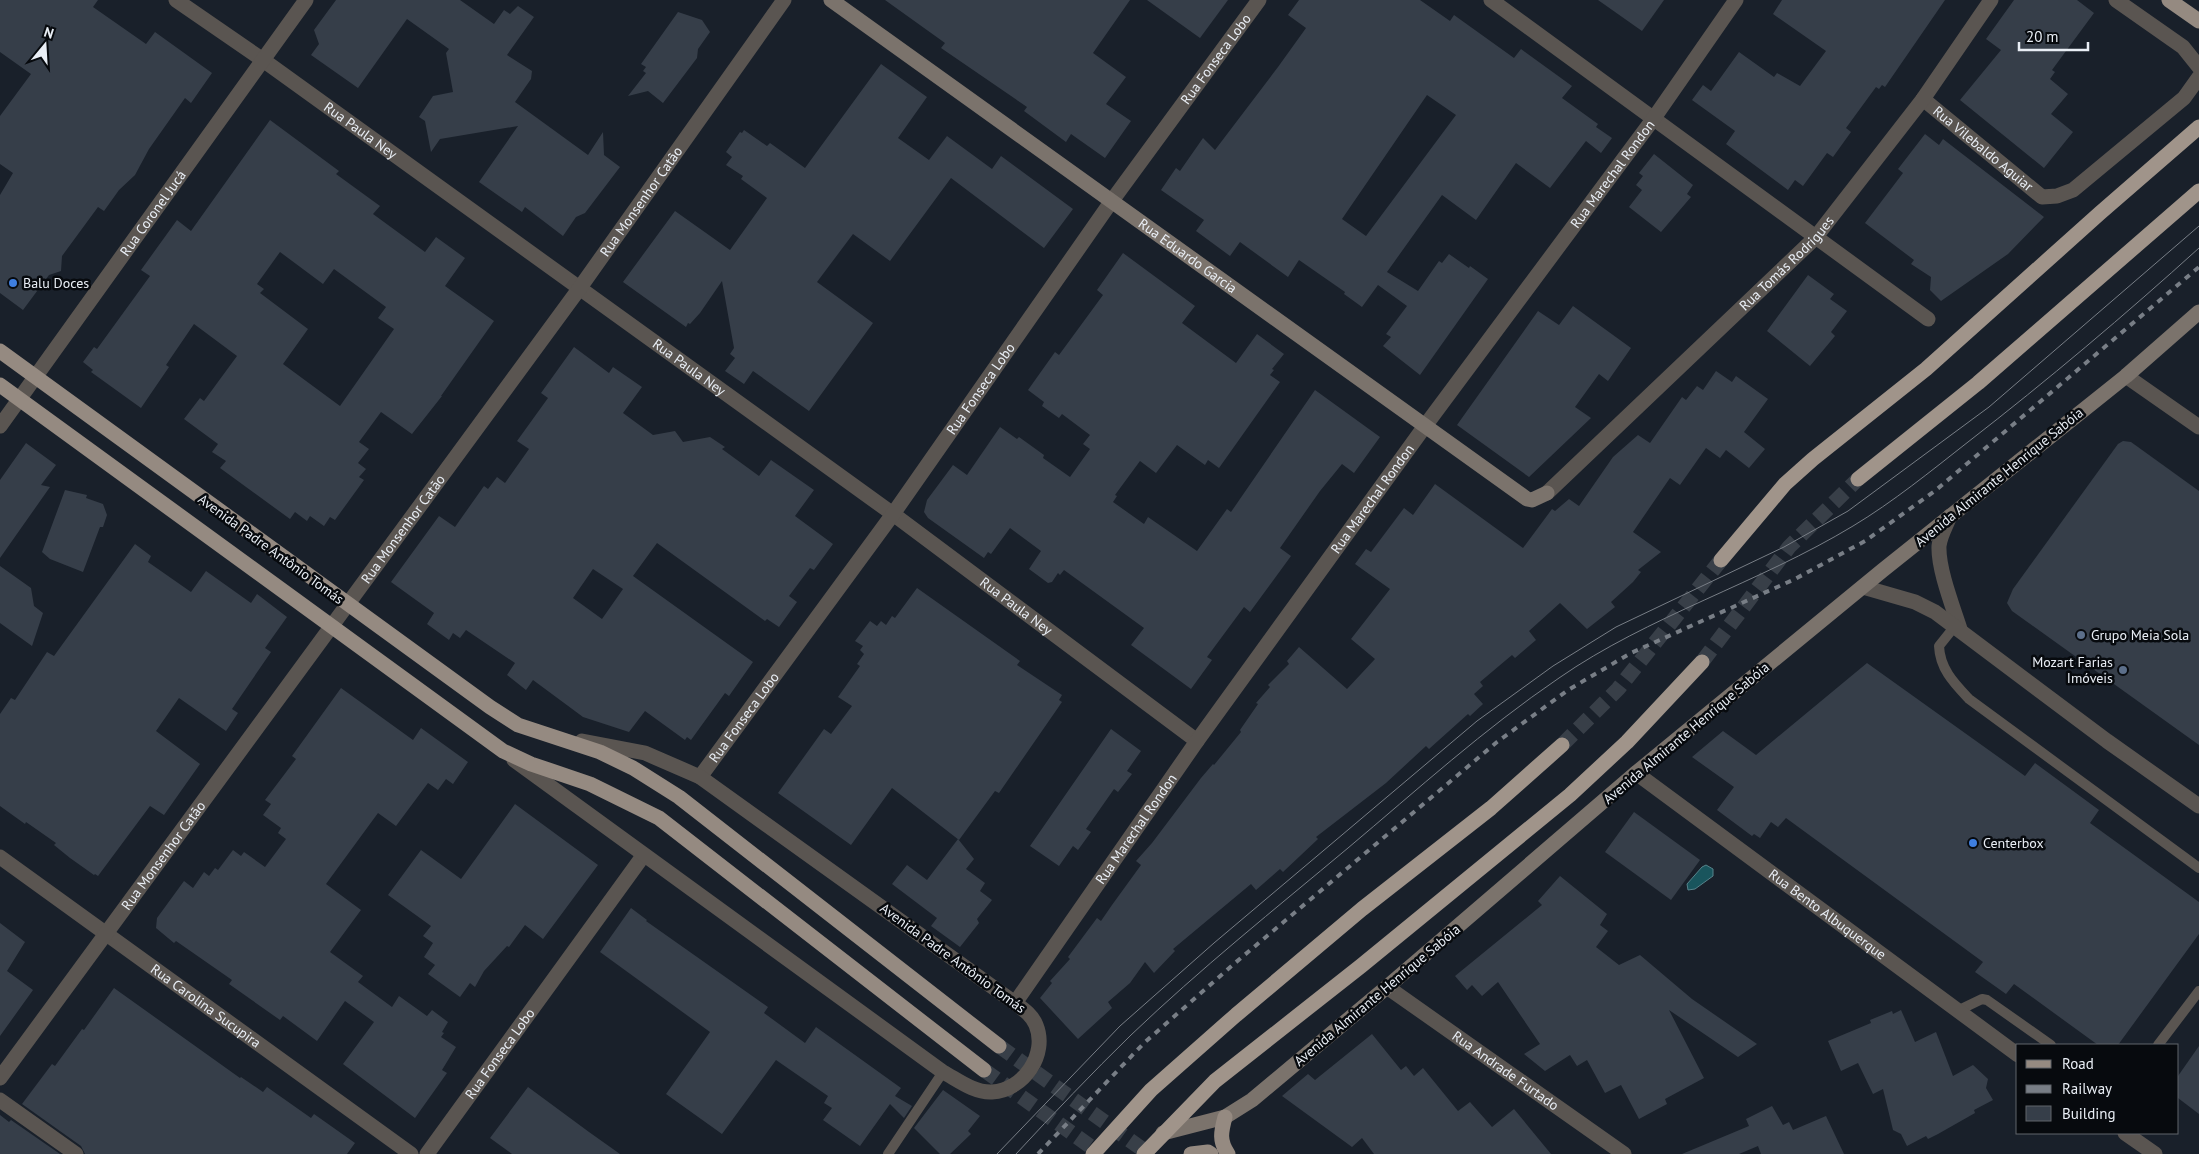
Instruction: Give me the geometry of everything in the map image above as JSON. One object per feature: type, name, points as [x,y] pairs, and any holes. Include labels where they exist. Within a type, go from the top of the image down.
[{"type":"highway","points":[[1721,560],[1785,484],[1812,459],[1926,369],[2199,127]]},
{"type":"highway","points":[[1858,479],[1978,383],[2199,191]]},
{"type":"highway","name":"Avenida Almirante Henrique Sabóia","points":[[1144,1154],[1163,1132],[1215,1081],[1361,966],[1570,795],[1627,742],[1702,662]]},
{"type":"highway","points":[[1092,1154],[1151,1090],[1236,1015],[1362,909],[1491,808],[1562,745]]},
{"type":"main road","name":"Rua Eduardo Garcia","points":[[831,0],[1527,499],[1532,500],[1546,493]]},
{"type":"main road","points":[[2169,0],[2199,22]]},
{"type":"main road","name":"Avenida Almirante Henrique Sabóia","points":[[1163,1132],[1225,1117],[1252,1100],[1636,773],[1950,516],[2126,376],[2199,312]]},
{"type":"main road","name":"Avenida Padre Antônio Tomás","points":[[0,350],[490,707],[518,724],[600,752],[656,781],[999,1046]]},
{"type":"main road","name":"Avenida Padre Antônio Tomás","points":[[0,385],[502,751],[531,764],[590,784],[659,818],[984,1070]]},
{"type":"main road","points":[[1225,1117],[1220,1135],[1222,1145],[1228,1154]]},
{"type":"main road","points":[[1191,1154],[1208,1152],[1211,1154]]},
{"type":"street","name":"Rua Paula Ney","points":[[176,0],[263,60],[893,514],[1197,741]]},
{"type":"street","name":"Rua Coronel Jucá","points":[[0,426],[306,0]]},
{"type":"street","name":"Rua Monsenhor Catão","points":[[0,1078],[579,289],[784,0]]},
{"type":"street","name":"Rua Fonseca Lobo","points":[[700,777],[893,514],[1111,202],[1259,0]]},
{"type":"street","points":[[1491,0],[1928,319]]},
{"type":"street","name":"Rua Marechal Rondon","points":[[1015,1003],[1197,741],[1425,426],[1654,118],[1736,0]]},
{"type":"street","name":"Rua Tomás Rodrigues","points":[[1546,493],[1815,238],[1923,99],[1991,0]]},
{"type":"street","points":[[2116,0],[2183,47],[2199,67]]},
{"type":"street","points":[[2183,47],[2199,47]]},
{"type":"street","name":"Rua Vilebaldo Aguiar","points":[[1923,99],[2042,198],[2057,196],[2073,190],[2184,98],[2199,77]]},
{"type":"street","points":[[2126,376],[2199,427]]},
{"type":"street","points":[[1950,516],[1939,546],[1944,577],[1958,628]]},
{"type":"street","points":[[1863,587],[1915,602],[1935,612],[2107,741],[2199,806]]},
{"type":"street","name":"Avenida Padre Antônio Tomás","points":[[502,751],[643,856],[943,1072],[976,1090],[993,1092],[1017,1083],[1028,1074],[1035,1061],[1039,1044],[1037,1027],[1028,1013],[700,777],[646,753],[550,735]]},
{"type":"street","name":"Rua Bento Albuquerque","points":[[1636,773],[2016,1054]]},
{"type":"street","name":"Rua Fonseca Lobo","points":[[428,1154],[643,856]]},
{"type":"street","name":"Rua Carolina Sucupira","points":[[0,857],[104,934],[412,1154]]},
{"type":"street","name":"Rua Andrade Furtado","points":[[1387,987],[1624,1154]]},
{"type":"street","points":[[0,1100],[76,1154]]},
{"type":"street","points":[[2126,1134],[2155,1154]]},
{"type":"lane","points":[[1958,628],[1939,646],[1940,661],[1953,681],[1969,699],[2199,868]]},
{"type":"lane","points":[[2159,1044],[2197,996]]},
{"type":"lane","points":[[1957,1011],[1982,999],[1987,1000],[2050,1044]]},
{"type":"lane","points":[[888,1154],[943,1072]]},
{"type":"water","points":[[1706,865],[1713,869],[1713,876],[1695,889],[1688,890],[1687,884]]},
{"type":"building","points":[[0,0],[98,0],[93,7],[146,44],[155,32],[212,73],[191,103],[185,98],[149,149],[135,175],[119,190],[104,211],[98,207],[62,256],[61,271],[49,275],[23,310],[0,293],[0,195],[13,173],[0,164],[0,116],[31,74],[0,52]]},
{"type":"building","points":[[336,0],[460,0],[494,24],[504,10],[510,14],[518,6],[534,17],[507,55],[532,71],[531,79],[515,102],[588,155],[603,132],[604,155],[620,167],[585,213],[576,217],[563,236],[525,207],[522,212],[479,182],[518,126],[440,139],[431,152],[425,121],[419,117],[433,96],[453,92],[446,53],[449,49],[407,19],[358,88],[311,55],[319,44],[314,30]]},
{"type":"building","points":[[885,0],[1130,0],[1093,53],[1126,77],[1106,104],[1131,121],[1105,158],[1071,134],[1066,142],[1024,111],[1027,107],[941,48],[945,43]]},
{"type":"building","points":[[1147,0],[1228,0],[1200,38]]},
{"type":"building","points":[[1299,0],[1420,0],[1450,21],[1454,15],[1514,58],[1521,49],[1572,86],[1562,98],[1598,124],[1596,127],[1612,138],[1601,153],[1586,141],[1550,188],[1516,163],[1476,220],[1442,195],[1387,272],[1418,291],[1439,261],[1442,263],[1449,254],[1488,279],[1420,375],[1383,346],[1391,337],[1386,334],[1407,306],[1378,285],[1362,307],[1344,294],[1345,292],[1299,260],[1288,277],[1240,242],[1230,256],[1196,231],[1204,220],[1161,190],[1176,168],[1180,171],[1203,138],[1215,150],[1278,67],[1306,28],[1288,15]],"holes":[[[1427,95],[1456,115],[1366,236],[1342,219]]]},
{"type":"building","points":[[1598,0],[1664,0],[1642,31]]},
{"type":"building","points":[[1782,0],[1945,0],[1885,87],[1882,85],[1879,89],[1876,87],[1846,128],[1851,132],[1833,157],[1827,153],[1803,186],[1795,180],[1788,190],[1726,144],[1735,131],[1692,100],[1703,85],[1711,91],[1739,52],[1774,77],[1777,73],[1800,86],[1826,51],[1773,14]]},
{"type":"building","points":[[2014,0],[2077,0],[2094,13],[2052,70],[2055,72],[2050,79],[2068,94],[2051,114],[2073,132],[2044,168],[1960,100],[2001,50],[1986,39]]},
{"type":"building","points":[[678,12],[702,20],[710,32],[698,49],[697,58],[663,103],[648,91],[628,96],[646,73],[643,71],[646,67],[641,64]]},
{"type":"building","points":[[881,64],[927,97],[898,138],[929,160],[947,136],[992,169],[1001,156],[1073,209],[1044,248],[951,178],[890,261],[853,234],[817,282],[873,323],[809,411],[753,371],[744,384],[725,371],[735,358],[730,354],[734,348],[722,281],[700,313],[686,327],[623,282],[675,211],[730,250],[767,198],[741,179],[743,176],[726,165],[732,157],[726,152],[740,132],[742,133],[744,130],[767,146],[770,143],[805,168]]},
{"type":"building","points":[[270,120],[339,171],[336,174],[380,206],[373,214],[425,252],[436,237],[465,258],[445,286],[494,321],[442,396],[412,434],[381,412],[359,442],[369,449],[358,463],[366,469],[359,477],[364,480],[335,520],[330,517],[324,526],[310,516],[307,521],[295,512],[290,519],[220,468],[226,461],[212,452],[218,444],[184,419],[200,398],[204,401],[237,356],[194,324],[166,365],[169,367],[141,408],[91,372],[93,370],[83,362],[94,347],[97,349],[150,276],[141,270],[177,220],[191,231]],"holes":[[[280,252],[323,284],[334,269],[386,307],[378,318],[394,329],[340,406],[283,364],[308,329],[260,293],[264,289],[257,284]]]},
{"type":"building","points":[[1925,134],[1939,145],[1943,139],[2044,217],[2008,254],[1941,301],[1930,290],[1931,277],[1911,264],[1914,260],[1865,223],[1903,173],[1898,169]]},
{"type":"building","points":[[1654,154],[1693,185],[1687,194],[1691,197],[1661,232],[1629,207],[1642,190],[1636,185],[1643,176],[1639,173]]},
{"type":"building","points":[[1123,253],[1195,306],[1182,323],[1236,363],[1257,334],[1284,354],[1272,369],[1274,370],[1270,375],[1280,382],[1219,468],[1208,460],[1205,465],[1177,445],[1156,473],[1140,461],[1115,495],[1117,496],[1113,502],[1144,524],[1148,517],[1197,551],[1227,509],[1231,512],[1315,390],[1380,437],[1354,473],[1342,464],[1320,491],[1280,548],[1291,556],[1250,612],[1244,607],[1207,657],[1212,660],[1191,689],[1131,645],[1144,628],[1064,570],[1060,575],[1058,573],[1052,582],[1048,583],[1029,569],[1041,551],[1010,528],[991,554],[988,552],[984,558],[928,518],[924,512],[927,500],[953,465],[967,475],[1000,427],[1017,439],[1019,437],[1044,455],[1043,458],[1070,477],[1090,449],[1083,444],[1090,435],[1062,414],[1059,418],[1042,406],[1044,402],[1028,390],[1055,352],[1059,355],[1103,295],[1097,290]]},
{"type":"building","points":[[1808,275],[1834,294],[1830,299],[1847,311],[1831,332],[1835,336],[1810,366],[1767,331]]},
{"type":"building","points":[[1573,306],[1631,348],[1608,381],[1599,374],[1575,407],[1591,418],[1529,477],[1457,425],[1538,311],[1559,325]]},
{"type":"building","points":[[574,347],[609,373],[613,367],[642,387],[623,413],[653,435],[675,431],[683,442],[710,437],[725,447],[722,449],[759,476],[771,460],[814,490],[795,516],[833,544],[814,570],[810,568],[789,596],[797,602],[779,627],[767,619],[765,621],[657,543],[633,576],[753,662],[729,696],[725,693],[691,740],[687,737],[685,740],[645,711],[629,732],[583,717],[533,680],[526,690],[507,675],[515,663],[466,630],[460,638],[453,633],[449,640],[427,624],[434,613],[391,582],[439,516],[455,527],[484,486],[488,489],[497,477],[505,483],[529,449],[517,441],[548,398],[541,393]],"holes":[[[593,569],[623,589],[602,619],[573,598]]]},
{"type":"building","points":[[1716,371],[1732,382],[1736,376],[1768,399],[1744,432],[1765,449],[1749,468],[1726,450],[1720,458],[1706,448],[1680,485],[1670,478],[1633,532],[1661,552],[1638,570],[1641,572],[1633,582],[1611,602],[1615,607],[1587,629],[1560,603],[1529,631],[1536,640],[1515,658],[1512,655],[1480,682],[1483,686],[1474,694],[1483,704],[1470,716],[1468,714],[1429,749],[1426,746],[1386,783],[1316,837],[1318,839],[1283,872],[1280,869],[1256,890],[1251,884],[1173,949],[1175,951],[1154,973],[1145,962],[1130,983],[1108,1002],[1112,1008],[1078,1039],[1040,998],[1052,983],[1050,981],[1070,959],[1068,957],[1097,918],[1101,921],[1141,865],[1136,861],[1201,778],[1241,732],[1240,730],[1258,704],[1256,703],[1270,687],[1268,685],[1289,664],[1287,661],[1299,647],[1347,689],[1375,659],[1351,639],[1390,589],[1355,564],[1366,549],[1371,552],[1404,508],[1413,515],[1435,484],[1523,548],[1552,509],[1555,511],[1569,499],[1579,506],[1613,457],[1638,435],[1650,443],[1682,397],[1686,400],[1697,386],[1703,390]]},
{"type":"building","points":[[2123,441],[2131,442],[2199,491],[2199,745],[2012,611],[2007,603],[2013,589],[2118,444]]},
{"type":"building","points":[[26,443],[56,465],[41,485],[50,487],[0,558],[0,480]]},
{"type":"building","points":[[65,490],[87,495],[86,498],[103,504],[107,515],[103,527],[100,527],[83,572],[50,559],[42,552]]},
{"type":"building","points":[[135,544],[151,556],[148,562],[191,592],[206,571],[251,603],[257,594],[287,617],[265,648],[271,652],[232,709],[238,713],[226,731],[179,698],[156,731],[200,764],[164,815],[150,806],[98,876],[70,858],[54,845],[56,843],[0,806],[0,714],[11,698],[15,700],[47,652],[54,656]]},
{"type":"building","points":[[0,566],[31,588],[34,606],[43,613],[32,646],[0,623]]},
{"type":"building","points":[[917,588],[1020,661],[1017,665],[1062,695],[1059,700],[1062,702],[999,793],[995,791],[959,840],[892,788],[851,845],[778,793],[824,729],[831,734],[852,706],[838,697],[860,666],[857,664],[864,654],[860,650],[863,646],[855,641],[870,621],[877,626],[881,621],[886,625],[892,616],[895,618]]},
{"type":"building","points":[[1867,663],[2025,776],[2035,763],[2099,810],[2090,823],[2199,902],[2199,934],[2119,1044],[2097,1044],[2014,984],[2006,994],[1975,972],[1983,962],[1786,818],[1778,827],[1771,822],[1760,838],[1754,834],[1752,836],[1717,810],[1734,787],[1692,757],[1723,731],[1756,755]]},
{"type":"building","points":[[341,688],[413,740],[421,728],[468,762],[453,784],[446,779],[438,790],[428,783],[396,826],[378,813],[326,884],[361,910],[330,952],[363,976],[358,982],[392,1007],[399,996],[427,1016],[432,1010],[448,1022],[441,1037],[456,1047],[442,1070],[447,1073],[415,1118],[343,1064],[374,1022],[345,1001],[317,1041],[283,1016],[280,1020],[229,984],[232,980],[176,941],[174,943],[156,928],[157,918],[184,881],[193,888],[204,872],[209,876],[215,868],[218,870],[233,850],[241,856],[244,852],[265,867],[286,839],[278,833],[281,828],[263,815],[271,804],[265,800],[296,759],[292,756]]},
{"type":"building","points":[[1111,729],[1141,751],[1127,771],[1132,774],[1118,792],[1114,789],[1086,829],[1091,832],[1078,850],[1073,846],[1059,866],[1030,846]]},
{"type":"building","points":[[515,804],[598,865],[543,939],[525,925],[509,947],[507,946],[484,971],[475,987],[470,983],[460,997],[428,974],[435,965],[424,957],[433,943],[423,936],[431,926],[388,895],[421,850],[461,879]]},
{"type":"building","points":[[1634,812],[1700,860],[1671,900],[1605,852]]},
{"type":"building","points":[[958,839],[974,859],[966,869],[985,883],[980,891],[992,900],[977,919],[979,923],[960,947],[931,926],[937,918],[892,884],[907,865],[927,880]]},
{"type":"building","points":[[1560,876],[1607,914],[1600,925],[1608,931],[1596,947],[1619,965],[1640,955],[1692,999],[1757,1044],[1738,1057],[1669,1010],[1704,1078],[1665,1099],[1667,1104],[1639,1119],[1621,1085],[1605,1093],[1587,1060],[1577,1066],[1570,1055],[1545,1071],[1524,1054],[1540,1044],[1498,982],[1482,996],[1472,985],[1467,990],[1455,976],[1542,905],[1538,901]]},
{"type":"building","points":[[631,908],[646,921],[768,1007],[764,1013],[805,1043],[816,1027],[901,1088],[895,1096],[912,1106],[904,1118],[890,1104],[860,1146],[823,1120],[832,1108],[824,1103],[828,1096],[776,1060],[722,1134],[666,1094],[710,1032],[600,952]]},
{"type":"building","points":[[0,923],[25,942],[7,971],[33,990],[0,1036]]},
{"type":"building","points":[[114,988],[240,1078],[263,1092],[267,1087],[311,1118],[314,1114],[355,1143],[347,1154],[85,1154],[81,1146],[22,1104],[52,1064],[55,1066],[82,1029],[84,1030]]},
{"type":"building","points":[[1901,1010],[1915,1042],[1936,1032],[1953,1076],[1973,1065],[1988,1079],[1986,1088],[1993,1100],[1974,1110],[1975,1113],[1938,1134],[1928,1139],[1926,1136],[1907,1146],[1901,1134],[1893,1130],[1883,1089],[1873,1094],[1858,1063],[1841,1071],[1828,1041],[1871,1023],[1870,1020],[1892,1011],[1893,1014]]},
{"type":"building","points":[[1372,1034],[1401,1070],[1406,1066],[1414,1076],[1423,1068],[1458,1111],[1470,1102],[1492,1127],[1514,1109],[1551,1154],[1374,1154],[1362,1138],[1352,1147],[1282,1096],[1308,1074],[1315,1080]]},
{"type":"building","points":[[2199,1046],[2199,1114],[2179,1099],[2179,1075]]},
{"type":"building","points":[[528,1087],[620,1154],[512,1154],[490,1138]]},
{"type":"building","points":[[943,1090],[980,1116],[968,1131],[971,1134],[950,1154],[940,1154],[914,1128]]},
{"type":"building","points":[[1772,1106],[1783,1125],[1789,1122],[1793,1130],[1826,1116],[1844,1154],[1761,1154],[1758,1146],[1739,1154],[1682,1154],[1749,1126],[1746,1119]]},
{"type":"building","points":[[0,1115],[9,1122],[11,1120],[60,1154],[0,1154]]},
{"type":"tunnel","points":[[1702,662],[1789,547],[1858,479]]},
{"type":"tunnel","points":[[1562,745],[1618,689],[1721,560]]},
{"type":"tunnel","points":[[999,1046],[1149,1154]]},
{"type":"tunnel","points":[[984,1070],[1101,1154]]},
{"type":"tram line","points":[[997,1154],[1120,1026],[1214,943],[1477,721],[1553,666],[1616,627],[1784,547],[1848,511],[1989,407],[2199,226]]},
{"type":"tram line","points":[[1016,1154],[1116,1049],[1157,1011],[1451,760],[1504,718],[1593,656],[1629,636],[1817,546],[1883,507],[2057,371],[2199,248]]},
{"type":"railway","points":[[1038,1154],[1144,1043],[1235,963],[1497,742],[1568,690],[1631,653],[1795,579],[1865,541],[1936,490],[2199,267]]},
{"type":"place","name":"Balu Doces","points":[[13,283]]},
{"type":"place","name":"Grupo Meia Sola","points":[[2081,635]]},
{"type":"place","name":"Mozart Farias Imóveis","points":[[2123,670]]},
{"type":"place","name":"Centerbox","points":[[1973,843]]}]
